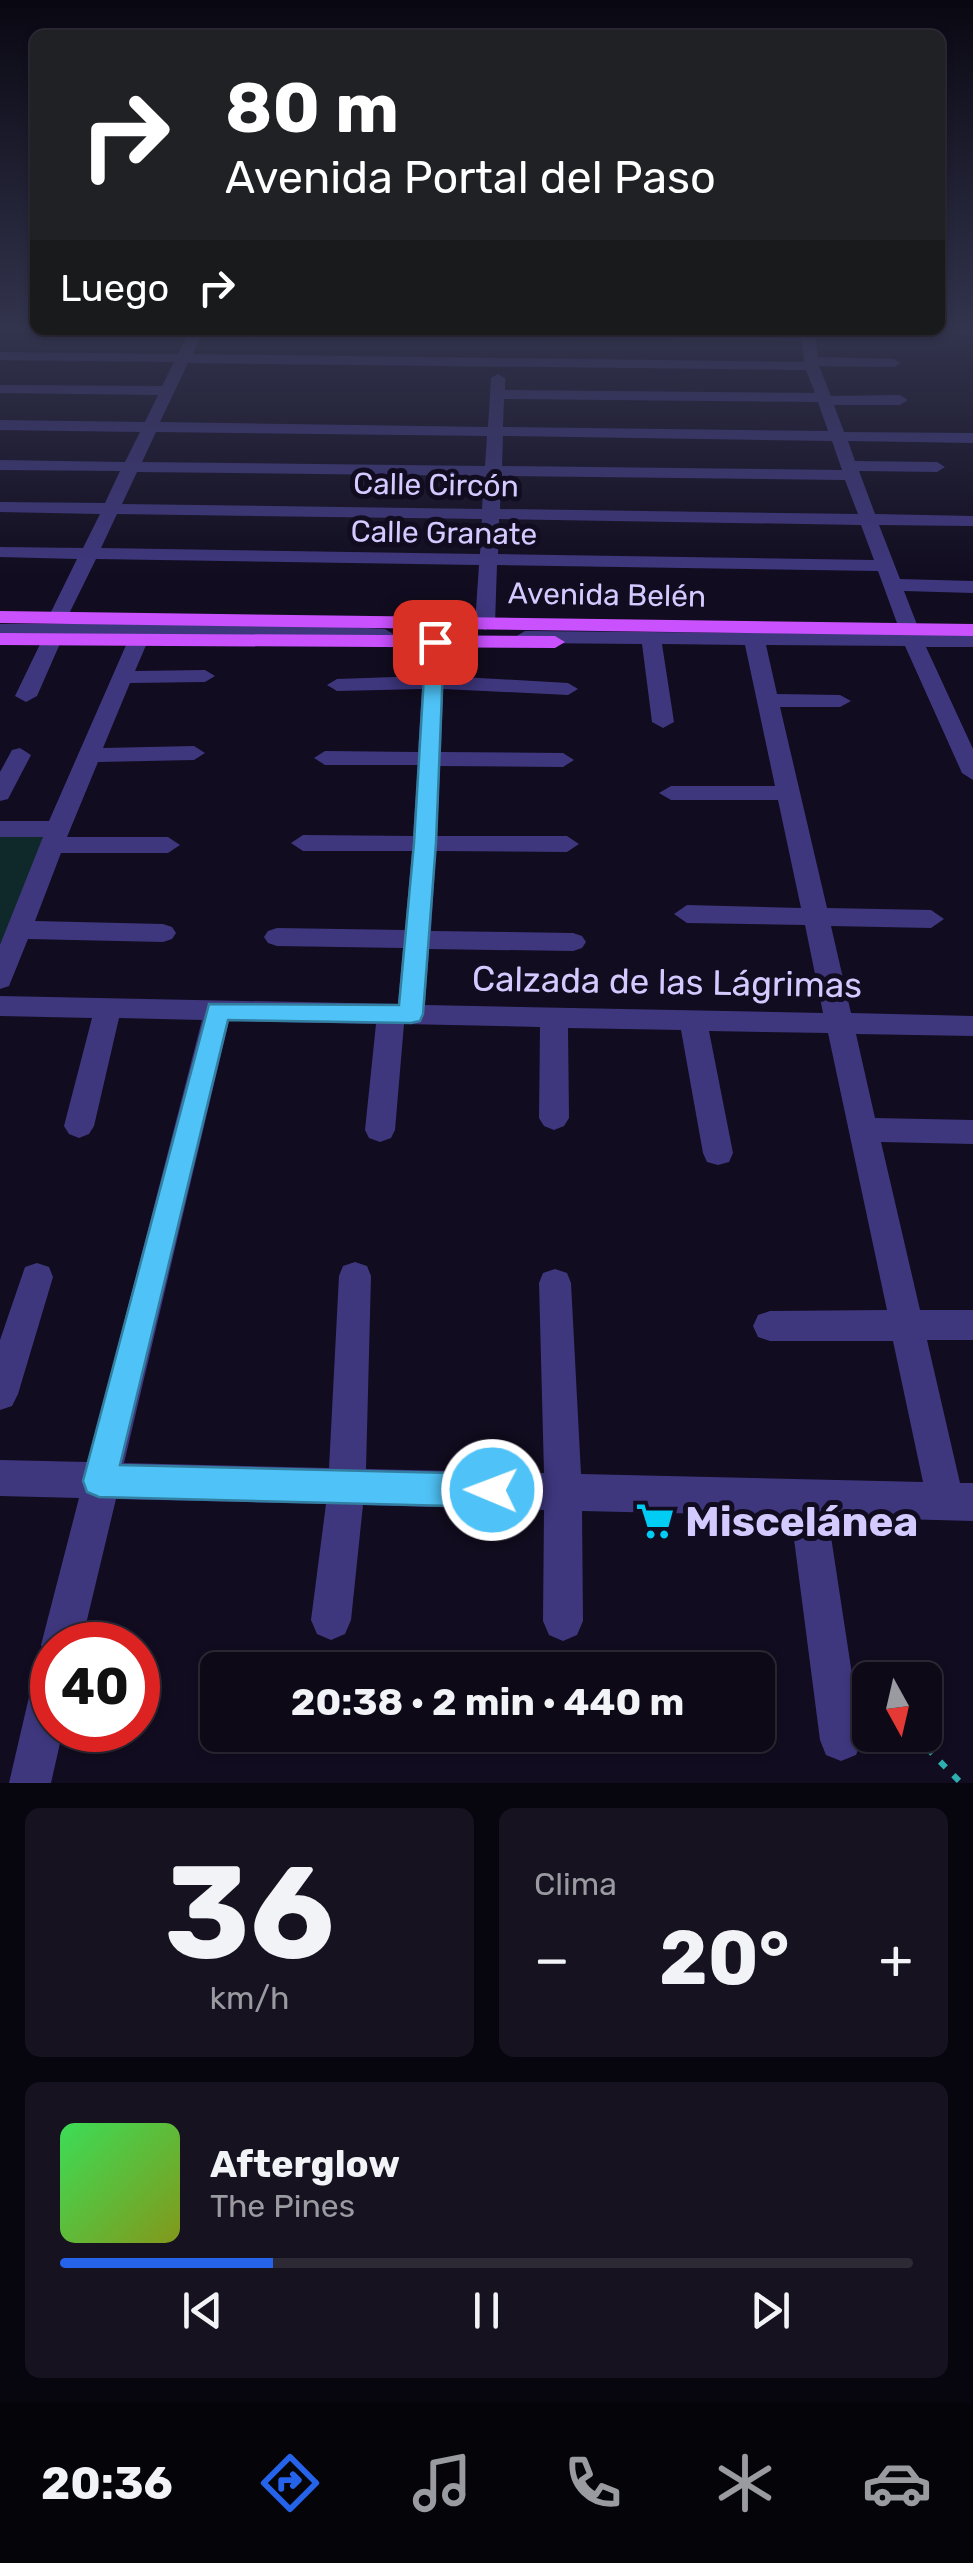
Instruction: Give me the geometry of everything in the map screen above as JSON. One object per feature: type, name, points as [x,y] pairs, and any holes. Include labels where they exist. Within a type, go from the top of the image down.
[{"type":"main road","name":"Avenida Belén","points":[[0,617],[435,642],[754,643],[973,638]]},
{"type":"main road","name":"Avenida Belén","points":[[0,639],[52,639],[142,628],[485,624],[913,638]]},
{"type":"street","points":[[58,618],[162,409]]},
{"type":"street","points":[[485,624],[496,409]]},
{"type":"street","points":[[830,409],[913,638],[973,773]]},
{"type":"street","points":[[0,424],[973,438]]},
{"type":"street","points":[[0,466],[852,471],[936,467]]},
{"type":"street","name":"Calle Circón","points":[[0,507],[973,522]]},
{"type":"street","name":"Calle Granate","points":[[0,552],[891,575],[973,587]]},
{"type":"street","points":[[0,628],[276,630],[336,635],[913,638]]},
{"type":"street","points":[[0,979],[54,837],[142,628]]},
{"type":"street","points":[[26,696],[52,639]]},
{"type":"street","points":[[380,1130],[417,941],[435,642]]},
{"type":"street","points":[[652,642],[663,722]]},
{"type":"street","points":[[0,1478],[960,1502],[907,1326],[754,643]]},
{"type":"street","points":[[122,678],[205,676]]},
{"type":"street","points":[[338,685],[434,682],[568,689]]},
{"type":"street","points":[[767,700],[840,700]]},
{"type":"street","points":[[89,755],[194,753]]},
{"type":"street","points":[[0,794],[20,755]]},
{"type":"street","points":[[325,758],[563,760]]},
{"type":"street","points":[[671,793],[788,793]]},
{"type":"street","points":[[0,829],[168,845]]},
{"type":"street","points":[[303,842],[567,844]]},
{"type":"street","points":[[687,914],[931,919]]},
{"type":"street","points":[[19,930],[163,933]]},
{"type":"street","points":[[277,937],[572,942]]},
{"type":"street","name":"Calzada de las Lágrimas","points":[[0,1006],[973,1026]]},
{"type":"street","points":[[80,1126],[108,1008]]},
{"type":"street","points":[[67,1622],[218,1010]]},
{"type":"street","points":[[554,1018],[554,1118]]},
{"type":"street","points":[[693,1020],[718,1153]]},
{"type":"street","points":[[864,1130],[973,1132]]},
{"type":"street","points":[[331,1620],[347,1486],[355,1276]]},
{"type":"street","points":[[0,1394],[37,1277]]},
{"type":"street","points":[[555,1282],[564,1492],[563,1621]]},
{"type":"street","points":[[770,1326],[973,1325]]},
{"type":"street","points":[[807,1498],[842,1740]]},
{"type":"street","points":[[30,1783],[37,1752]]},
{"type":"path","points":[[842,1740],[922,1743],[961,1783]]},
{"type":"green space","points":[[0,833],[60,834],[0,980]]},
{"type":"place","name":"Miscelánea","points":[[655,1521]]},
{"type":"route","points":[[435,642],[411,1014],[218,1010],[99,1481],[492,1490]]}]
